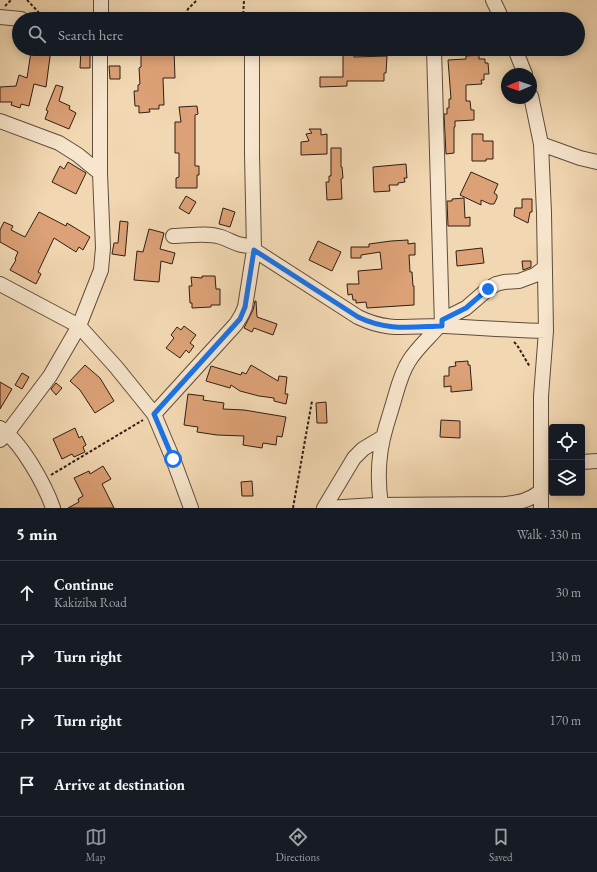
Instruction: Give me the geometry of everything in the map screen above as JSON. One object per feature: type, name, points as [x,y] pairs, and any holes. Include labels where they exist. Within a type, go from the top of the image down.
[{"type":"street","points":[[101,0],[101,12]]},
{"type":"street","points":[[493,0],[499,12]]},
{"type":"street","points":[[0,17],[12,18]]},
{"type":"street","points":[[53,508],[42,481],[32,465],[3,433],[50,376],[79,326],[101,270],[103,248],[100,173],[100,56]]},
{"type":"street","points":[[154,414],[240,319],[245,307],[254,248],[252,56]]},
{"type":"street","points":[[434,56],[441,324]]},
{"type":"street","points":[[518,56],[523,68]]},
{"type":"street","points":[[533,104],[541,144],[544,213],[546,331],[541,396],[546,463],[540,492],[541,508]]},
{"type":"street","points":[[0,121],[59,142],[100,173]]},
{"type":"street","points":[[541,144],[580,158],[597,162]]},
{"type":"street","points":[[173,236],[221,237],[236,245],[254,248],[358,317],[371,323],[396,328],[441,324],[546,331]]},
{"type":"street","points":[[381,505],[378,490],[378,469],[383,436],[403,372],[420,346],[441,324],[466,308],[484,292],[496,284],[519,281],[535,275],[544,268]]},
{"type":"street","points":[[0,284],[79,326],[116,367],[154,414],[191,508]]},
{"type":"street","points":[[326,508],[354,458],[363,449],[383,436]]},
{"type":"street","points":[[585,462],[597,461]]},
{"type":"street","points":[[326,508],[381,505],[505,504],[522,502],[540,492]]},
{"type":"path","points":[[27,0],[38,12]]},
{"type":"path","points":[[186,12],[197,0]]},
{"type":"path","points":[[243,12],[244,0]]},
{"type":"path","points":[[513,341],[518,345],[530,367]]},
{"type":"path","points":[[293,508],[312,401]]},
{"type":"path","points":[[42,481],[154,414]]},
{"type":"building","points":[[30,56],[50,56],[46,87],[34,84],[29,106],[21,104],[20,108],[11,105],[12,102],[0,102],[0,87],[16,86],[19,75],[27,78]]},
{"type":"building","points":[[81,56],[90,56],[90,68],[80,68]]},
{"type":"building","points":[[141,56],[174,56],[175,78],[163,78],[164,105],[159,105],[159,109],[149,109],[150,112],[139,113],[139,106],[135,106],[134,91],[138,91],[138,85],[140,84],[139,68],[141,67]]},
{"type":"building","points":[[343,56],[387,56],[384,81],[347,81],[347,86],[320,87],[320,77],[343,77]]},
{"type":"building","points":[[466,56],[479,56],[479,59],[485,59],[485,63],[488,63],[489,74],[484,74],[484,80],[481,80],[482,84],[466,85],[466,101],[470,101],[471,110],[474,110],[474,120],[455,121],[454,153],[446,154],[444,114],[447,114],[449,99],[451,99],[448,60],[466,59]]},
{"type":"building","points":[[109,66],[120,66],[120,79],[110,79]]},
{"type":"building","points":[[56,85],[63,87],[59,101],[70,106],[69,109],[76,113],[69,129],[45,119],[48,111],[46,110]]},
{"type":"building","points":[[197,106],[198,114],[195,115],[195,166],[199,166],[199,175],[197,175],[197,188],[176,188],[176,178],[179,177],[179,153],[175,153],[175,122],[181,122],[179,107]]},
{"type":"building","points":[[309,129],[321,129],[321,135],[327,134],[327,154],[301,155],[301,142],[309,141],[306,134],[312,133]]},
{"type":"building","points":[[472,134],[483,134],[483,141],[493,141],[493,159],[486,159],[486,161],[472,161]]},
{"type":"building","points":[[331,148],[341,148],[341,167],[343,178],[341,179],[342,199],[327,200],[326,182],[329,182],[329,176],[331,176]]},
{"type":"building","points":[[68,162],[86,173],[76,194],[52,182],[60,166],[64,169]]},
{"type":"building","points":[[406,164],[407,178],[404,178],[405,182],[398,183],[398,185],[389,185],[390,191],[374,192],[373,167]]},
{"type":"building","points":[[471,172],[498,184],[494,193],[497,195],[497,198],[494,204],[481,200],[481,205],[460,195]]},
{"type":"building","points":[[186,196],[196,202],[189,214],[179,208]]},
{"type":"building","points":[[464,198],[465,218],[470,217],[470,226],[448,226],[447,201]]},
{"type":"building","points":[[522,199],[532,199],[532,212],[530,212],[528,223],[514,216],[515,208],[522,208]]},
{"type":"building","points":[[223,208],[235,212],[230,227],[219,224]]},
{"type":"building","points":[[39,212],[66,226],[67,223],[90,237],[83,250],[79,247],[76,252],[54,238],[38,272],[41,274],[36,284],[10,270],[16,260],[15,259],[18,252],[0,242],[0,230],[4,222],[13,226],[11,230],[25,237]]},
{"type":"building","points":[[120,221],[128,222],[125,256],[112,254],[114,243],[118,243]]},
{"type":"building","points":[[149,229],[164,233],[160,249],[175,253],[172,264],[161,261],[159,282],[134,280],[137,251],[143,252]]},
{"type":"building","points":[[408,240],[408,244],[415,243],[415,255],[409,255],[410,272],[412,272],[414,286],[414,305],[367,308],[366,302],[356,303],[356,300],[353,300],[352,294],[348,295],[347,284],[359,284],[358,271],[382,269],[380,252],[361,255],[361,258],[351,258],[351,247],[369,247],[369,244]]},
{"type":"building","points":[[318,241],[341,252],[332,271],[309,260]]},
{"type":"building","points":[[482,248],[484,263],[457,266],[456,251]]},
{"type":"building","points":[[522,261],[531,261],[531,267],[523,270]]},
{"type":"building","points":[[202,276],[215,276],[216,289],[220,289],[220,305],[192,308],[192,303],[190,303],[189,286],[192,286],[191,277],[202,278]]},
{"type":"building","points":[[255,301],[257,317],[277,324],[273,335],[254,328],[252,332],[244,328],[253,310]]},
{"type":"building","points":[[184,326],[196,335],[190,343],[194,346],[189,353],[186,350],[180,358],[166,348],[174,338],[171,335],[177,327],[181,330]]},
{"type":"building","points":[[468,361],[468,365],[470,365],[472,390],[451,392],[451,386],[444,387],[444,376],[449,376],[449,367],[456,366],[455,362]]},
{"type":"building","points":[[85,365],[100,378],[114,401],[95,413],[80,390],[70,381]]},
{"type":"building","points":[[251,365],[278,381],[279,376],[287,377],[285,394],[288,394],[286,404],[274,401],[274,398],[240,391],[231,385],[230,388],[206,381],[211,366],[241,375],[242,372],[246,374]]},
{"type":"building","points":[[22,373],[29,377],[22,389],[15,385]]},
{"type":"building","points":[[0,382],[12,389],[0,409]]},
{"type":"building","points":[[56,383],[62,388],[56,395],[51,389]]},
{"type":"building","points":[[188,394],[204,396],[203,400],[224,403],[223,409],[244,410],[286,417],[282,437],[277,436],[276,445],[263,443],[262,448],[243,445],[244,436],[217,435],[197,432],[198,427],[184,425]]},
{"type":"building","points":[[326,402],[327,423],[317,423],[316,403]]},
{"type":"building","points":[[441,420],[460,421],[460,438],[440,437]]},
{"type":"building","points":[[75,428],[79,438],[82,436],[86,445],[83,447],[85,452],[74,457],[72,454],[62,459],[53,439]]},
{"type":"building","points":[[103,466],[111,479],[102,484],[114,508],[68,508],[79,502],[78,499],[83,496],[74,478],[89,471],[90,474]]},
{"type":"building","points":[[252,481],[253,496],[242,496],[241,482]]},
{"type":"route","points":[[173,459],[154,414],[240,319],[245,307],[254,250],[358,317],[371,323],[384,326],[396,328],[442,326],[442,320],[466,308],[488,289]]}]
